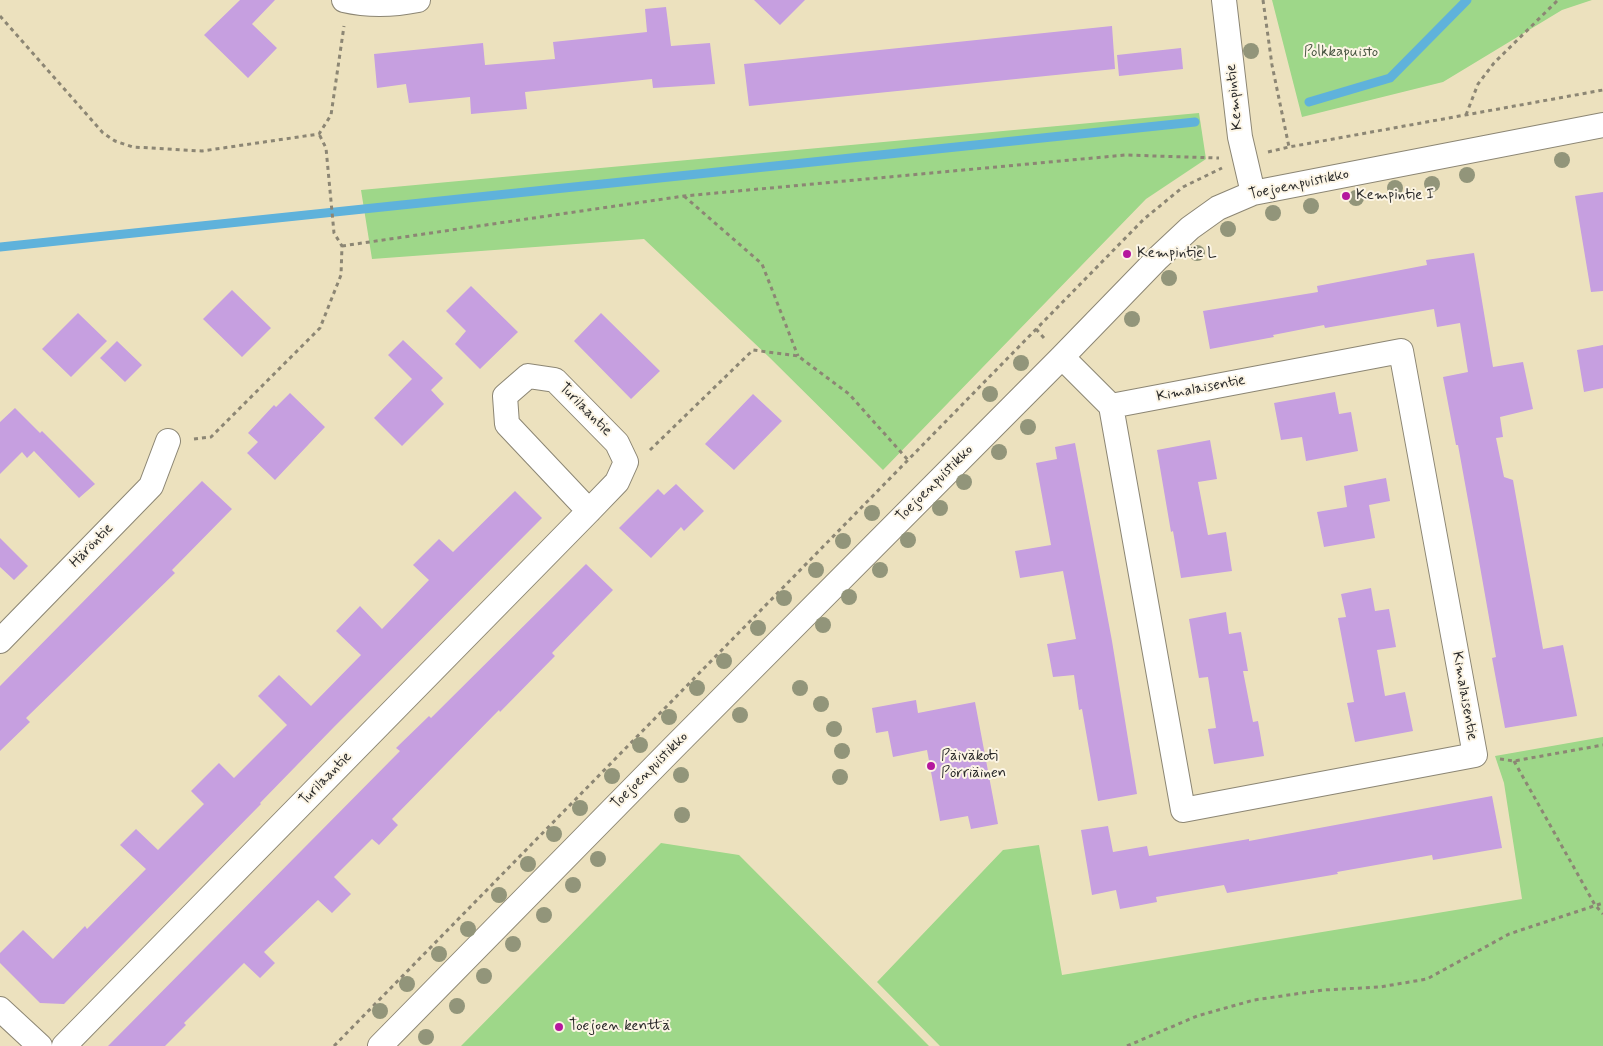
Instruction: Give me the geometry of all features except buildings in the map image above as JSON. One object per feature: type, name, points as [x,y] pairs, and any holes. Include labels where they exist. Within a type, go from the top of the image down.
[{"type":"street","points":[[346,0],[364,5],[418,0]]},
{"type":"street","name":"Kempintie","points":[[1224,0],[1240,137],[1253,192]]},
{"type":"street","name":"Toejoenpuistikko","points":[[380,1046],[672,748],[1190,228],[1218,208],[1253,192],[1603,125]]},
{"type":"street","name":"Kimalaisentie","points":[[1401,351],[1475,755],[1183,810],[1111,406],[1401,351]]},
{"type":"street","points":[[1062,357],[1111,406]]},
{"type":"street","name":"Turilaantie","points":[[64,1046],[589,511],[617,482],[626,462],[617,443],[555,380],[528,376],[505,396],[507,424],[589,511]]},
{"type":"street","name":"Häröntie","points":[[0,641],[151,486],[168,441]]},
{"type":"street","points":[[0,1009],[40,1046]]},
{"type":"path","points":[[0,16],[103,133],[115,142],[133,147],[202,150],[319,134],[331,115],[346,0]]},
{"type":"path","points":[[1263,0],[1272,64],[1289,146]]},
{"type":"path","points":[[1466,115],[1478,84],[1494,63],[1558,0]]},
{"type":"path","points":[[168,441],[211,437],[320,328],[341,275],[342,246],[334,233],[326,148],[319,134]]},
{"type":"path","points":[[342,246],[684,196],[1125,155],[1244,159]]},
{"type":"path","points":[[684,196],[762,264],[798,356]]},
{"type":"path","points":[[617,482],[753,350],[798,356],[849,394],[908,460]]},
{"type":"path","points":[[1475,755],[1514,761],[1603,745]]},
{"type":"path","points":[[1514,761],[1595,905],[1603,914]]},
{"type":"path","points":[[1127,1046],[1196,1016],[1254,1000],[1323,990],[1380,987],[1427,979],[1509,934],[1603,903]]},
{"type":"green space","name":"Polkkapuisto","points":[[1272,0],[1592,0],[1562,10],[1443,82],[1302,117]]},
{"type":"green space","points":[[1199,113],[1206,159],[1146,199],[883,470],[769,357],[644,239],[372,259],[361,190]]},
{"type":"green space","points":[[1603,737],[1603,1046],[940,1046],[877,982],[1003,850],[1039,845],[1062,975],[1522,899],[1504,783],[1495,756]]},
{"type":"green space","points":[[661,843],[739,855],[929,1046],[461,1046]]},
{"type":"waterway","points":[[1309,102],[1390,78],[1467,0]]},
{"type":"waterway","points":[[0,247],[1195,122]]},
{"type":"place","name":"Kempintie I","points":[[1346,196]]},
{"type":"place","name":"Kempintie L","points":[[1127,254]]},
{"type":"place","name":"Päiväkoti Pörriäinen","points":[[931,766]]},
{"type":"place","name":"Toejoen kenttä","points":[[559,1027]]}]
